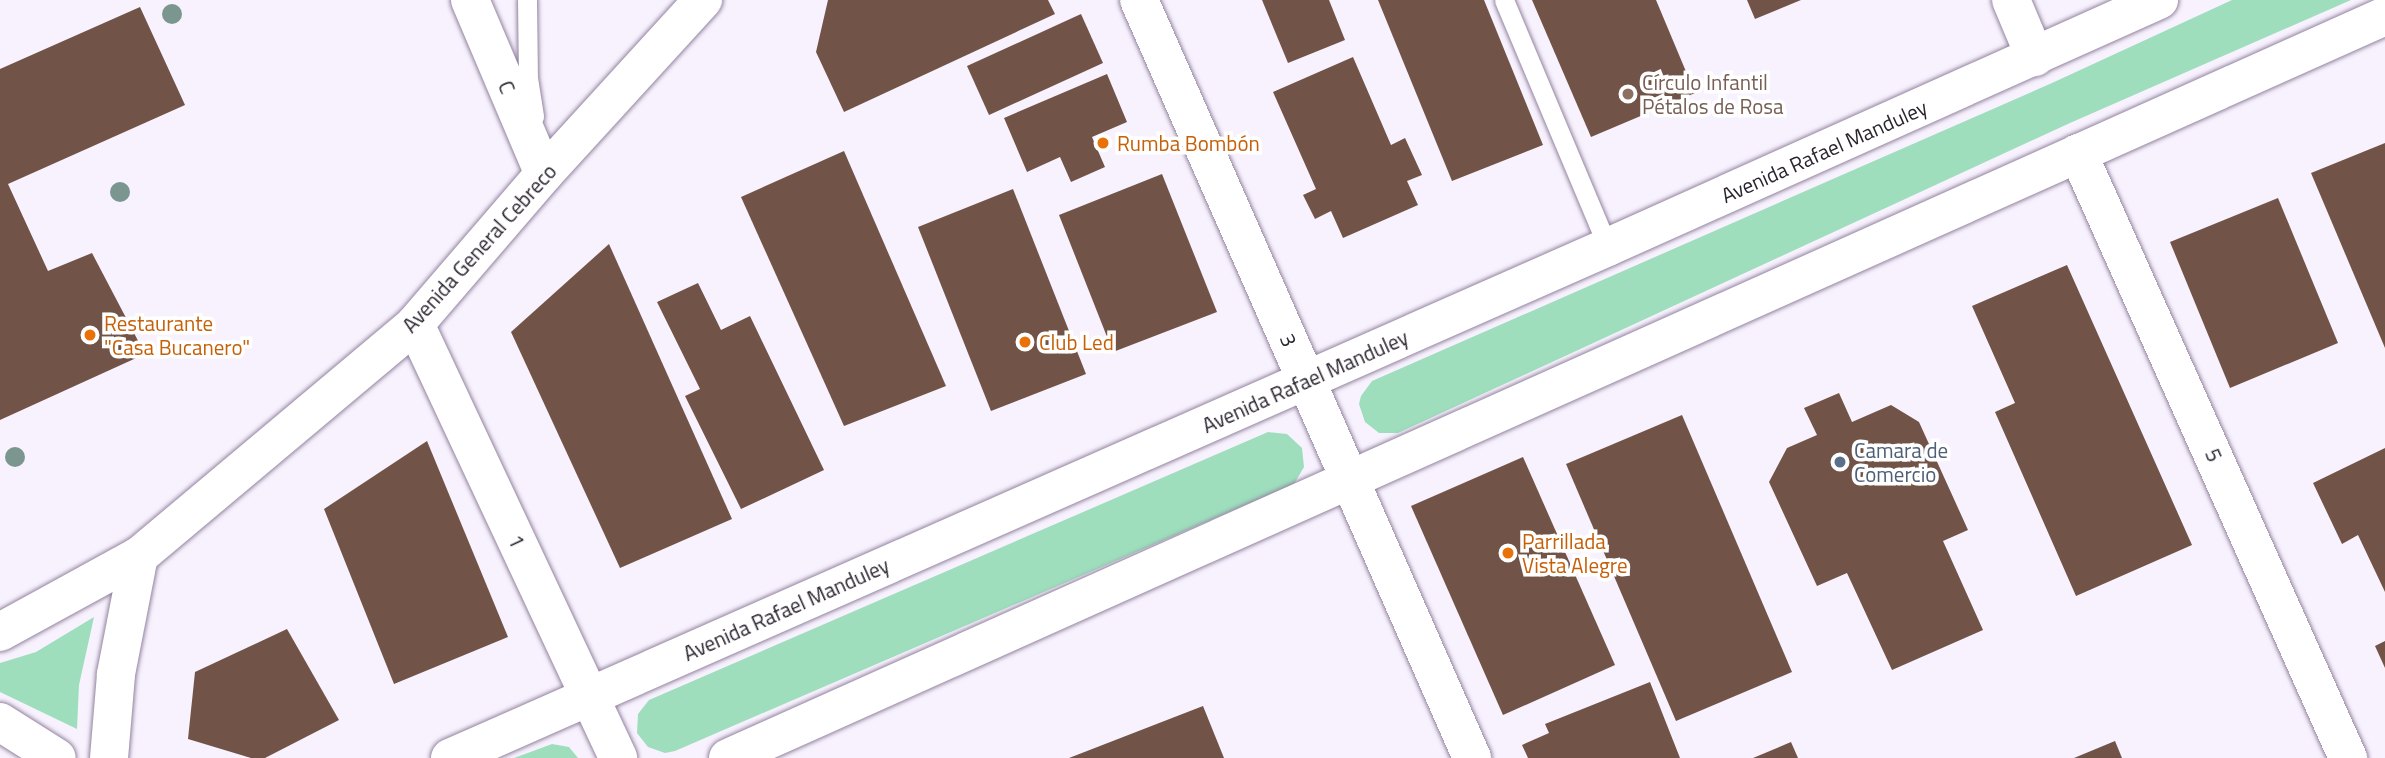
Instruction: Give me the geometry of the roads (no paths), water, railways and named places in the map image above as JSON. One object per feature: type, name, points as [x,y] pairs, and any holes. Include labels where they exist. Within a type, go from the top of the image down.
[{"type":"main road","name":"C","points":[[470,0],[544,174]]},
{"type":"main road","name":"Avenida General Cebreco","points":[[0,632],[139,556],[415,324],[544,174],[703,0]]},
{"type":"main road","name":"3","points":[[1139,0],[1472,758]]},
{"type":"main road","points":[[2011,0],[2035,57]]},
{"type":"main road","name":"Avenida Rafael Manduley","points":[[450,758],[1608,247],[2159,0]]},
{"type":"main road","points":[[727,758],[2385,16]]},
{"type":"main road","name":"5","points":[[2078,153],[2348,758]]},
{"type":"main road","name":"1","points":[[415,324],[591,695],[618,758]]},
{"type":"main road","points":[[109,758],[116,674],[139,556]]},
{"type":"main road","points":[[0,722],[57,758]]},
{"type":"lane","points":[[527,0],[528,78],[544,174]]},
{"type":"lane","points":[[1504,0],[1608,247]]},
{"type":"place","name":"Círculo Infantil Pétalos de Rosa","points":[[1628,94]]},
{"type":"place","name":"Rumba Bombón","points":[[1103,143]]},
{"type":"place","name":"Restaurante \"Casa Bucanero\"","points":[[90,335]]},
{"type":"place","name":"Club Led","points":[[1025,342]]},
{"type":"place","name":"Camara de Comercio","points":[[1840,462]]},
{"type":"place","name":"Parrillada Vista Alegre","points":[[1508,553]]}]
